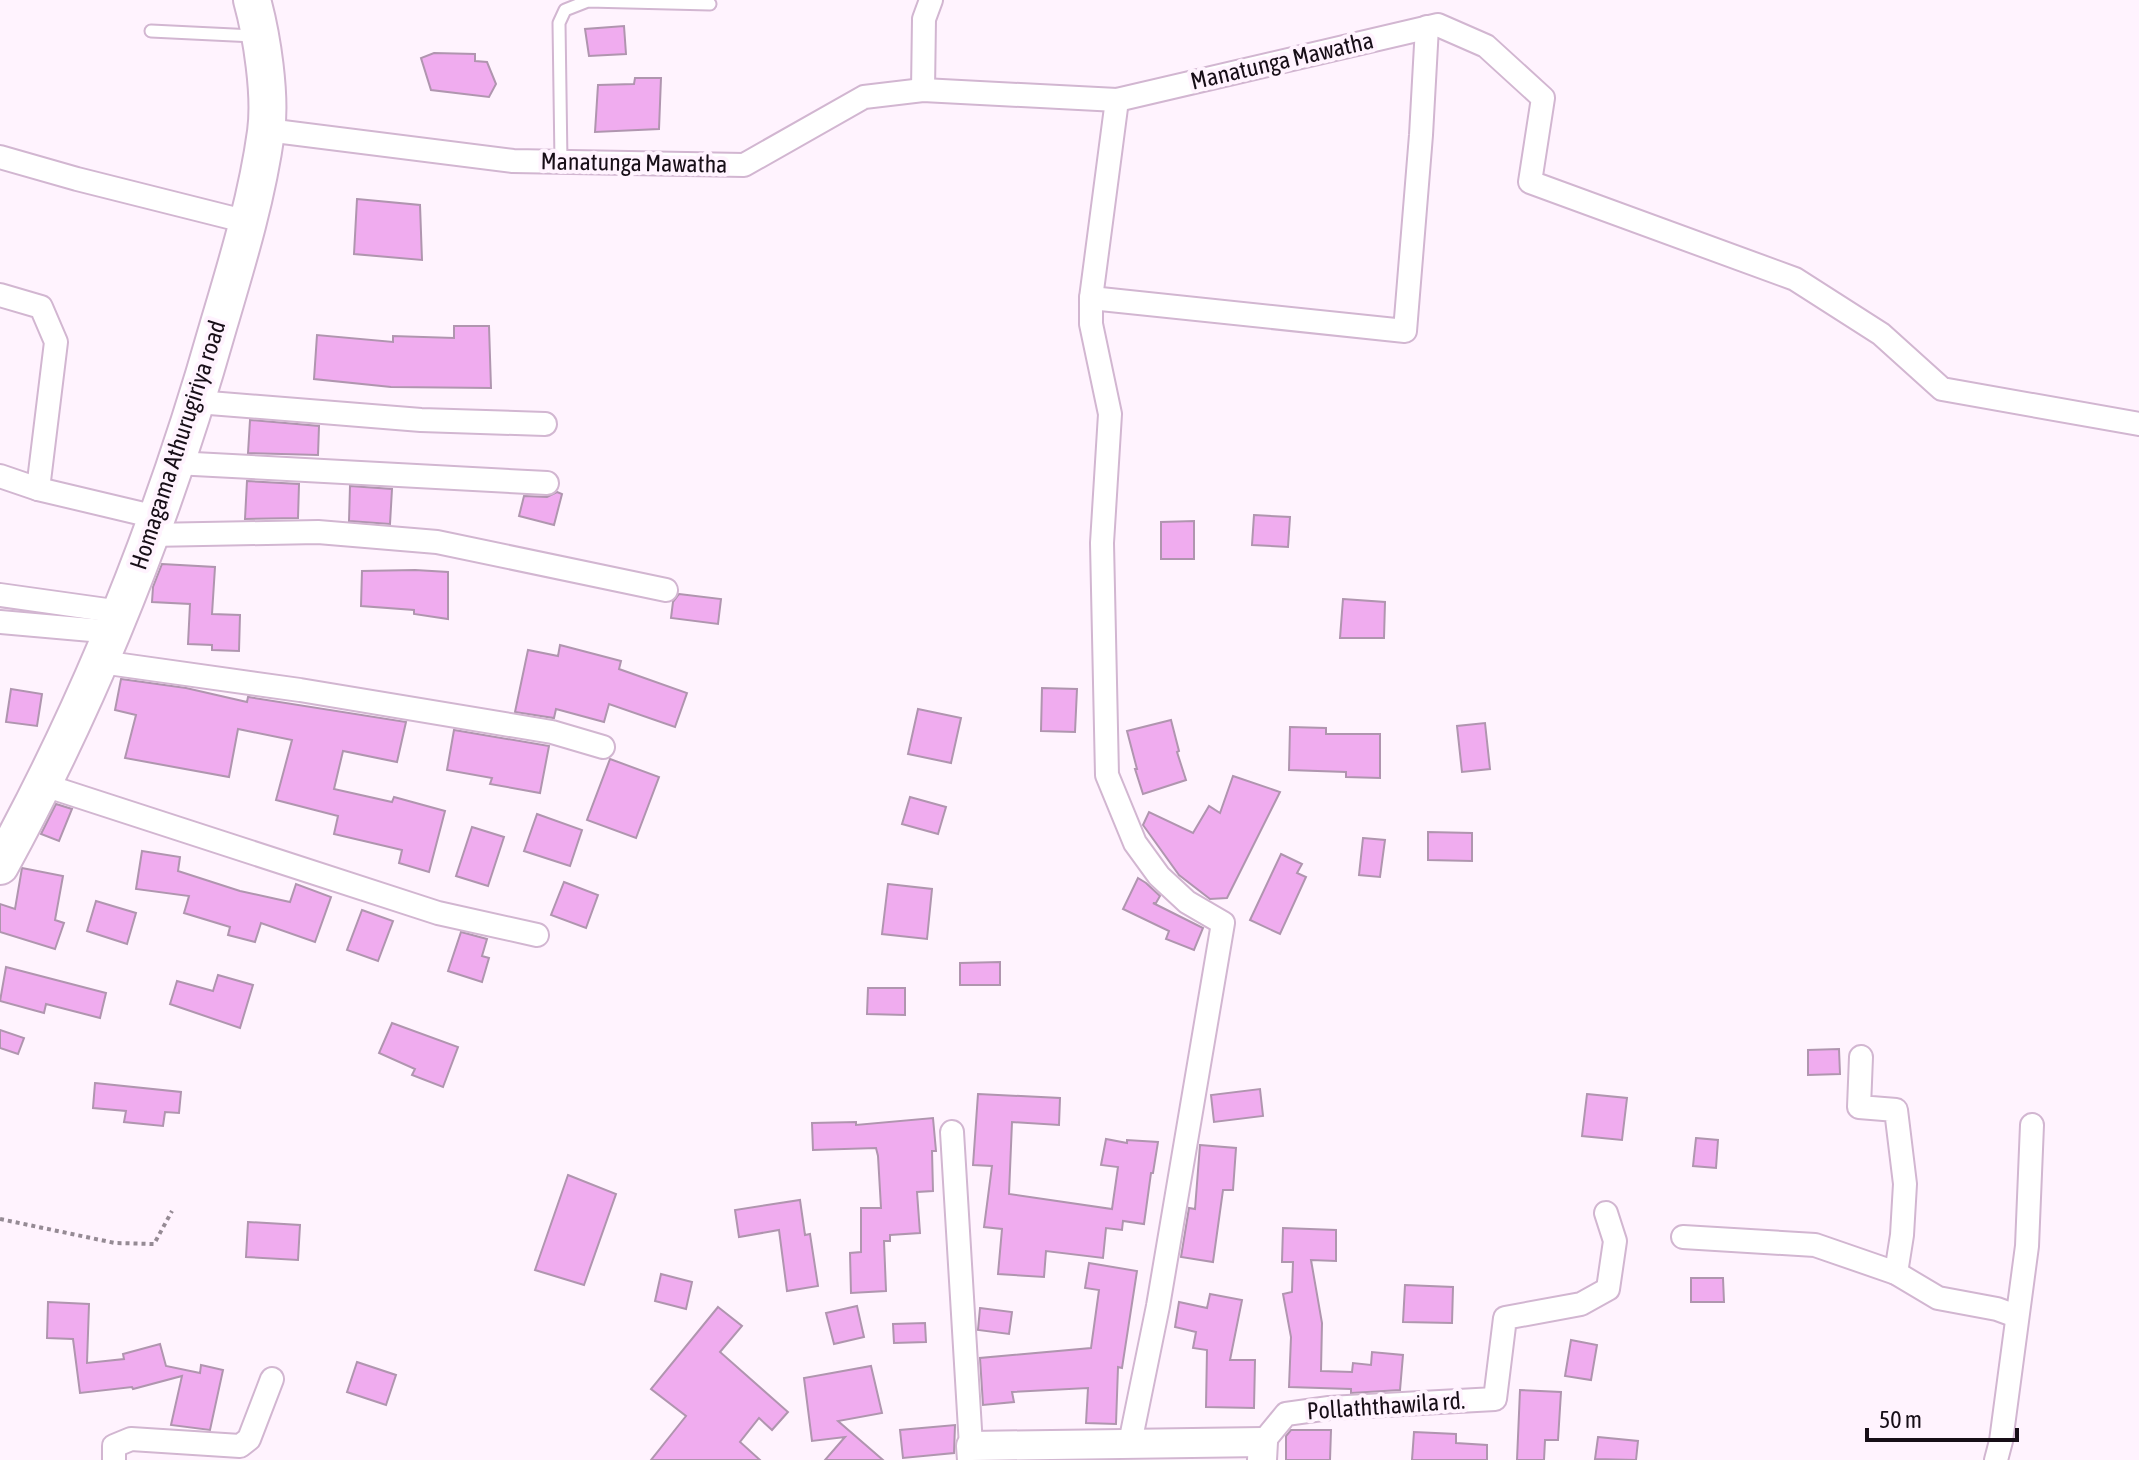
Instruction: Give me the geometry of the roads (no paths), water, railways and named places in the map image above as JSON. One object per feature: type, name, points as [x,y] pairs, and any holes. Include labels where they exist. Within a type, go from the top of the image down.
[{"type":"main road","name":"Homagama Athurugiriya road","points":[[0,866],[44,785],[112,635],[197,402],[248,222],[267,130],[264,62],[252,0]]},
{"type":"street","points":[[923,90],[924,19],[931,0]]},
{"type":"street","name":"Manatunga Mawatha","points":[[267,130],[513,161],[744,165],[864,97],[923,90],[1117,100],[1438,25],[1486,46],[1543,98],[1530,182],[1795,279],[1881,334],[1942,389],[2139,424]]},
{"type":"street","points":[[1091,298],[1405,331],[1427,27]]},
{"type":"street","points":[[1117,100],[1091,298],[1091,324],[1110,414],[1102,543],[1107,775],[1135,843],[1159,876],[1187,902],[1223,923],[1158,1306],[1130,1443]]},
{"type":"street","points":[[0,157],[248,222]]},
{"type":"street","points":[[0,295],[41,307],[56,342],[38,489]]},
{"type":"street","points":[[197,402],[421,420],[545,424]]},
{"type":"street","points":[[175,463],[547,483]]},
{"type":"street","points":[[0,476],[153,526],[318,532],[437,542],[666,590]]},
{"type":"street","points":[[0,595],[112,635],[300,690],[552,732],[603,747]]},
{"type":"street","points":[[0,622],[112,635]]},
{"type":"street","points":[[44,785],[438,913],[537,935]]},
{"type":"street","points":[[1861,1057],[1859,1107],[1896,1110],[1905,1184],[1896,1273]]},
{"type":"street","points":[[1996,1460],[2027,1246],[2032,1125]]},
{"type":"street","points":[[952,1132],[971,1453],[1130,1443],[1263,1451]]},
{"type":"street","name":"Pollaththawila rd.","points":[[1263,1451],[1286,1414],[1329,1408],[1495,1399],[1505,1318],[1581,1304],[1608,1289],[1615,1241],[1606,1213]]},
{"type":"street","points":[[1683,1237],[1815,1245],[1896,1273],[1938,1298],[1997,1309],[2016,1316]]},
{"type":"street","points":[[114,1460],[114,1446],[131,1439],[240,1446],[249,1439],[272,1379]]},
{"type":"lane","points":[[561,162],[559,23],[565,10],[588,1],[710,4]]},
{"type":"lane","points":[[151,31],[259,37]]}]
